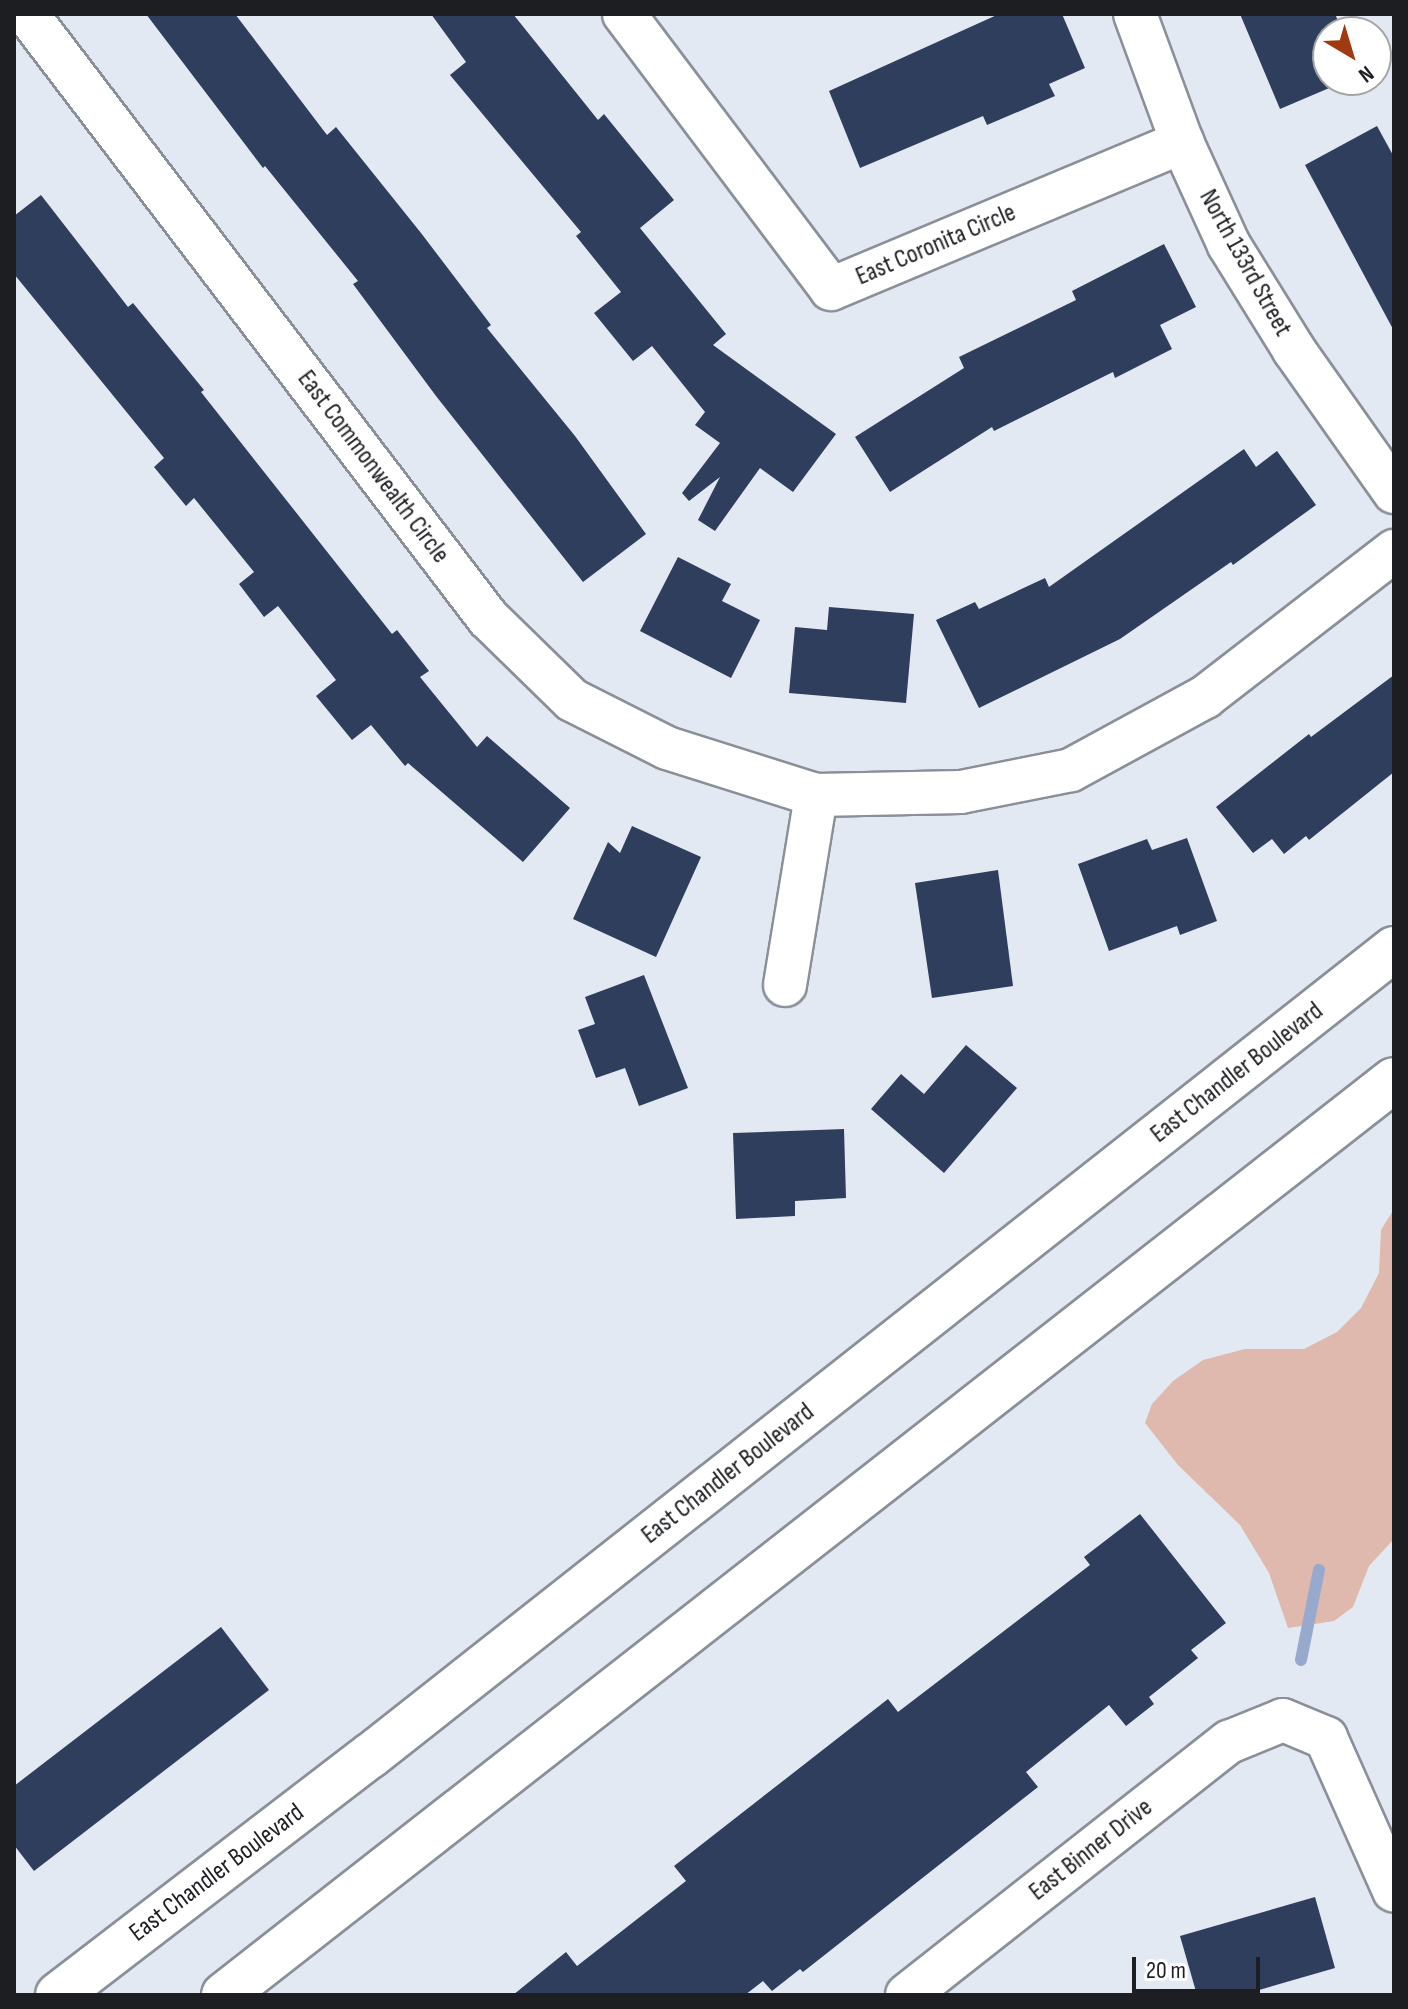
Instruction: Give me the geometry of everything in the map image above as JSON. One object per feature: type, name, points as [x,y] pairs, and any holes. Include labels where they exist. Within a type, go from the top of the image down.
[{"type":"main road","name":"East Chandler Boulevard","points":[[58,1995],[336,1782],[1394,949]]},
{"type":"main road","points":[[224,1995],[1394,1080]]},
{"type":"street","name":"East Commonwealth Circle","points":[[27,14],[488,618],[572,700],[667,748],[816,795],[961,792],[1071,770],[1205,697],[1394,551]]},
{"type":"street","name":"East Coronita Circle","points":[[624,14],[831,289],[1182,142]]},
{"type":"street","name":"North 133rd Street","points":[[1135,14],[1182,142],[1229,245],[1294,350],[1394,492]]},
{"type":"street","points":[[785,985],[816,795]]},
{"type":"street","name":"East Binner Drive","points":[[907,1995],[1229,1742],[1283,1720],[1326,1738],[1394,1891]]},
{"type":"shaded area","points":[[1394,1209],[1394,1539],[1369,1566],[1353,1607],[1334,1621],[1288,1628],[1269,1573],[1240,1525],[1178,1465],[1145,1423],[1152,1404],[1173,1381],[1203,1360],[1245,1349],[1304,1349],[1337,1332],[1361,1308],[1379,1273],[1381,1230]]},
{"type":"building","points":[[146,14],[235,14],[327,135],[336,127],[421,233],[491,325],[487,328],[575,436],[646,534],[583,582],[436,396],[353,284],[358,281],[265,166],[263,168]]},
{"type":"building","points":[[431,14],[513,14],[598,120],[604,114],[674,200],[640,228],[726,334],[713,345],[836,434],[793,492],[760,468],[715,531],[698,520],[720,477],[689,501],[682,493],[720,443],[695,425],[705,412],[652,346],[633,361],[594,313],[621,292],[576,236],[581,232],[450,75],[466,62]]},
{"type":"building","points":[[999,14],[1062,14],[1085,68],[1049,84],[1055,96],[987,125],[983,116],[860,168],[829,91]]},
{"type":"building","points":[[1240,14],[1335,14],[1312,16],[1312,95],[1280,109]]},
{"type":"building","points":[[1377,126],[1394,157],[1394,331],[1305,165]]},
{"type":"building","points":[[41,195],[128,307],[133,303],[204,390],[201,392],[392,634],[397,630],[429,671],[420,677],[477,747],[487,736],[570,808],[523,862],[408,763],[405,766],[371,725],[352,740],[316,696],[336,680],[278,606],[264,617],[239,584],[254,572],[194,498],[186,506],[154,467],[164,458],[14,274],[14,216]]},
{"type":"building","points":[[1164,244],[1196,307],[1160,325],[1172,349],[1115,378],[1113,372],[994,431],[992,427],[890,492],[855,437],[964,368],[959,357],[1076,300],[1072,291]]},
{"type":"building","points":[[1244,449],[1256,467],[1277,451],[1316,505],[1233,565],[1231,562],[1120,639],[979,708],[936,620],[975,602],[979,609],[1045,578],[1049,587]]},
{"type":"building","points":[[678,557],[731,584],[722,601],[760,620],[731,678],[640,631]]},
{"type":"building","points":[[829,607],[914,614],[906,703],[789,693],[795,627],[827,630]]},
{"type":"building","points":[[1394,675],[1394,772],[1309,840],[1306,836],[1284,854],[1272,839],[1253,853],[1216,807],[1309,734],[1311,737]]},
{"type":"building","points":[[632,826],[701,857],[656,957],[573,919],[608,842],[620,853]]},
{"type":"building","points":[[1187,838],[1217,921],[1180,935],[1177,926],[1109,951],[1078,864],[1147,839],[1152,850]]},
{"type":"building","points":[[998,870],[1013,986],[932,998],[915,883]]},
{"type":"building","points":[[644,975],[688,1088],[639,1106],[625,1068],[596,1078],[578,1030],[595,1024],[585,997]]},
{"type":"building","points":[[966,1045],[1017,1088],[944,1173],[871,1109],[901,1074],[924,1094]]},
{"type":"building","points":[[844,1129],[846,1198],[795,1201],[795,1216],[736,1219],[733,1133]]},
{"type":"building","points":[[1140,1514],[1226,1623],[1191,1650],[1198,1658],[1149,1697],[1154,1704],[1126,1726],[1109,1705],[1026,1772],[1038,1787],[803,1972],[800,1969],[772,1991],[763,1981],[745,1995],[513,1995],[566,1952],[577,1966],[686,1881],[674,1866],[888,1699],[898,1712],[1090,1565],[1084,1557]]},
{"type":"building","points":[[221,1627],[269,1690],[34,1871],[14,1845],[14,1786]]},
{"type":"building","points":[[1315,1897],[1335,1968],[1242,1995],[1197,1995],[1180,1936]]},
{"type":"waterway","points":[[1301,1660],[1319,1570]]}]
